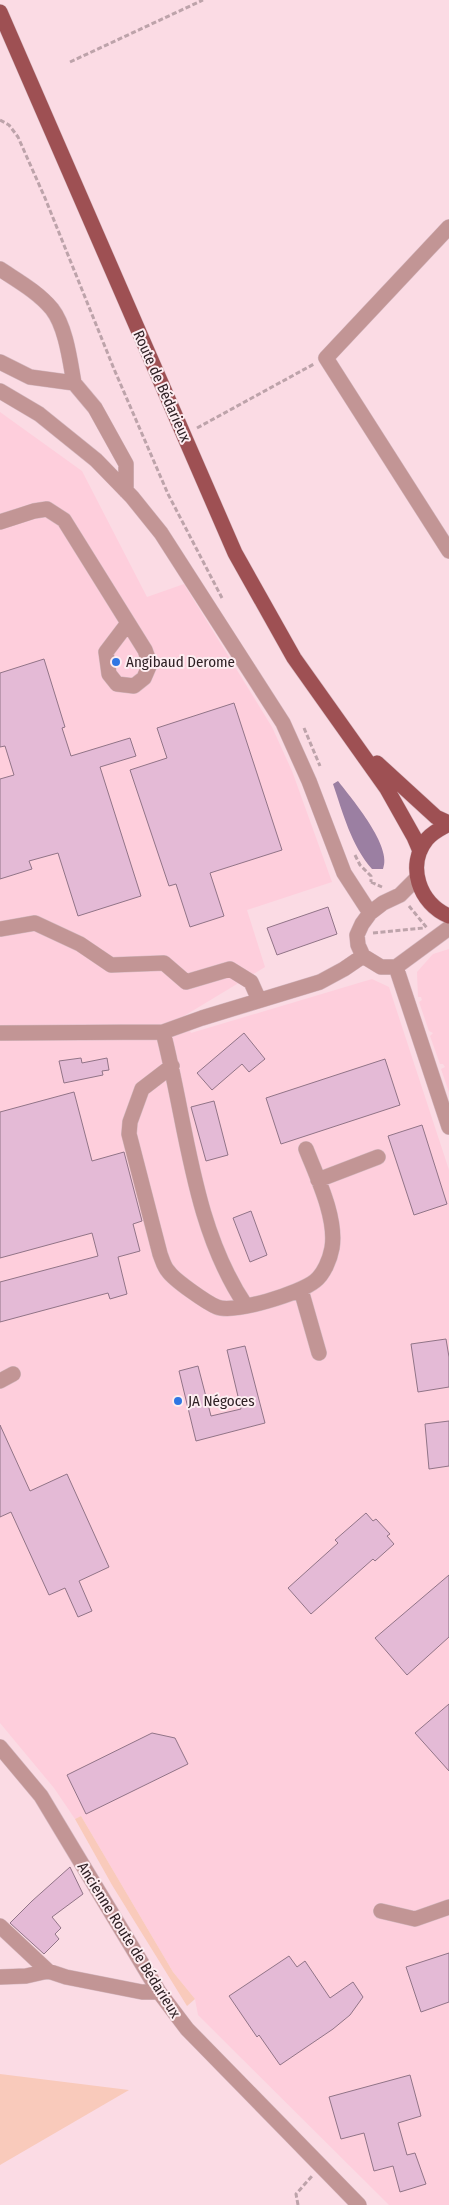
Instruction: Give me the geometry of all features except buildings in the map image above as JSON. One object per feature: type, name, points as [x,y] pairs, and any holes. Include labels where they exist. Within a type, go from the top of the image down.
[{"type":"main road","name":"Route de Bédarieux","points":[[0,12],[235,553],[294,658],[387,789],[420,851]]},
{"type":"main road","name":"Route de Bédarieux","points":[[356,744],[436,817],[449,823]]},
{"type":"main road","points":[[449,823],[427,839],[420,851],[417,865],[417,878],[422,892],[430,904],[441,913],[449,916]]},
{"type":"street","points":[[449,226],[326,358],[449,551]]},
{"type":"street","points":[[0,269],[38,295],[53,311],[66,342],[74,383],[95,408],[126,464],[126,492]]},
{"type":"street","points":[[0,362],[30,377],[74,383]]},
{"type":"street","points":[[0,391],[39,414],[96,460],[162,533],[283,723],[309,781],[335,854],[354,890],[370,914]]},
{"type":"street","points":[[0,522],[34,511],[47,509],[64,520],[128,623]]},
{"type":"street","points":[[417,878],[400,895],[384,903],[370,914],[357,935],[362,956],[381,967],[396,967],[449,928]]},
{"type":"street","points":[[0,929],[35,923],[80,944],[110,965],[164,963],[186,982],[230,969],[251,982],[259,1000]]},
{"type":"street","points":[[0,1033],[164,1032],[320,982],[362,956]]},
{"type":"street","points":[[396,967],[449,1127]]},
{"type":"street","points":[[164,1032],[194,1175],[211,1236],[232,1284],[246,1306]]},
{"type":"street","points":[[172,1066],[142,1089],[130,1122],[129,1134],[160,1254],[168,1272],[202,1298],[219,1308],[246,1306],[301,1290],[316,1280],[326,1266],[332,1249],[333,1236],[325,1198],[306,1149]]},
{"type":"street","points":[[318,1180],[378,1157]]},
{"type":"street","points":[[301,1290],[319,1353]]},
{"type":"street","name":"Ancienne Route de Bédarieux","points":[[0,1747],[40,1796],[158,1992],[187,2029],[359,2205]]},
{"type":"street","points":[[381,1911],[415,1919],[449,1907]]},
{"type":"street","points":[[0,1926],[48,1971],[66,1978],[142,1992],[158,1992]]},
{"type":"street","points":[[0,1978],[26,1976],[48,1971]]},
{"type":"path","points":[[70,62],[203,0]]},
{"type":"path","points":[[0,120],[9,125],[18,137],[168,494],[225,603]]},
{"type":"path","points":[[183,436],[326,358]]},
{"type":"path","points":[[303,726],[321,768]]},
{"type":"path","points":[[352,849],[360,865],[371,876],[371,882]]},
{"type":"path","points":[[357,935],[426,927]]},
{"type":"path","points":[[298,2205],[296,2194],[322,2167]]},
{"type":"shaded area","points":[[0,412],[82,471],[147,597],[184,584],[272,727],[292,771],[332,882],[247,910],[265,967],[184,1016],[191,1033],[372,979],[389,987],[449,1170],[449,2205],[389,2205],[198,2015],[195,1999],[173,1972],[81,1816],[75,1819],[54,1788],[0,1723]]},
{"type":"shaded area","points":[[338,781],[377,836],[385,860],[383,869],[372,869],[358,850],[333,784]]},
{"type":"shaded area","points":[[449,949],[449,1092],[441,1069],[445,1067],[443,1064],[440,1064],[430,1036],[433,1033],[429,1031],[419,1002],[422,1000],[421,997],[418,997],[417,972],[433,954]]},
{"type":"shaded area","points":[[81,1816],[173,1972],[195,1999],[187,2006],[112,1885],[75,1819]]},
{"type":"shaded area","points":[[0,2074],[129,2090],[0,2165]]},
{"type":"place","name":"Angibaud Derome","points":[[116,662]]},
{"type":"place","name":"JA Négoces","points":[[178,1401]]}]
